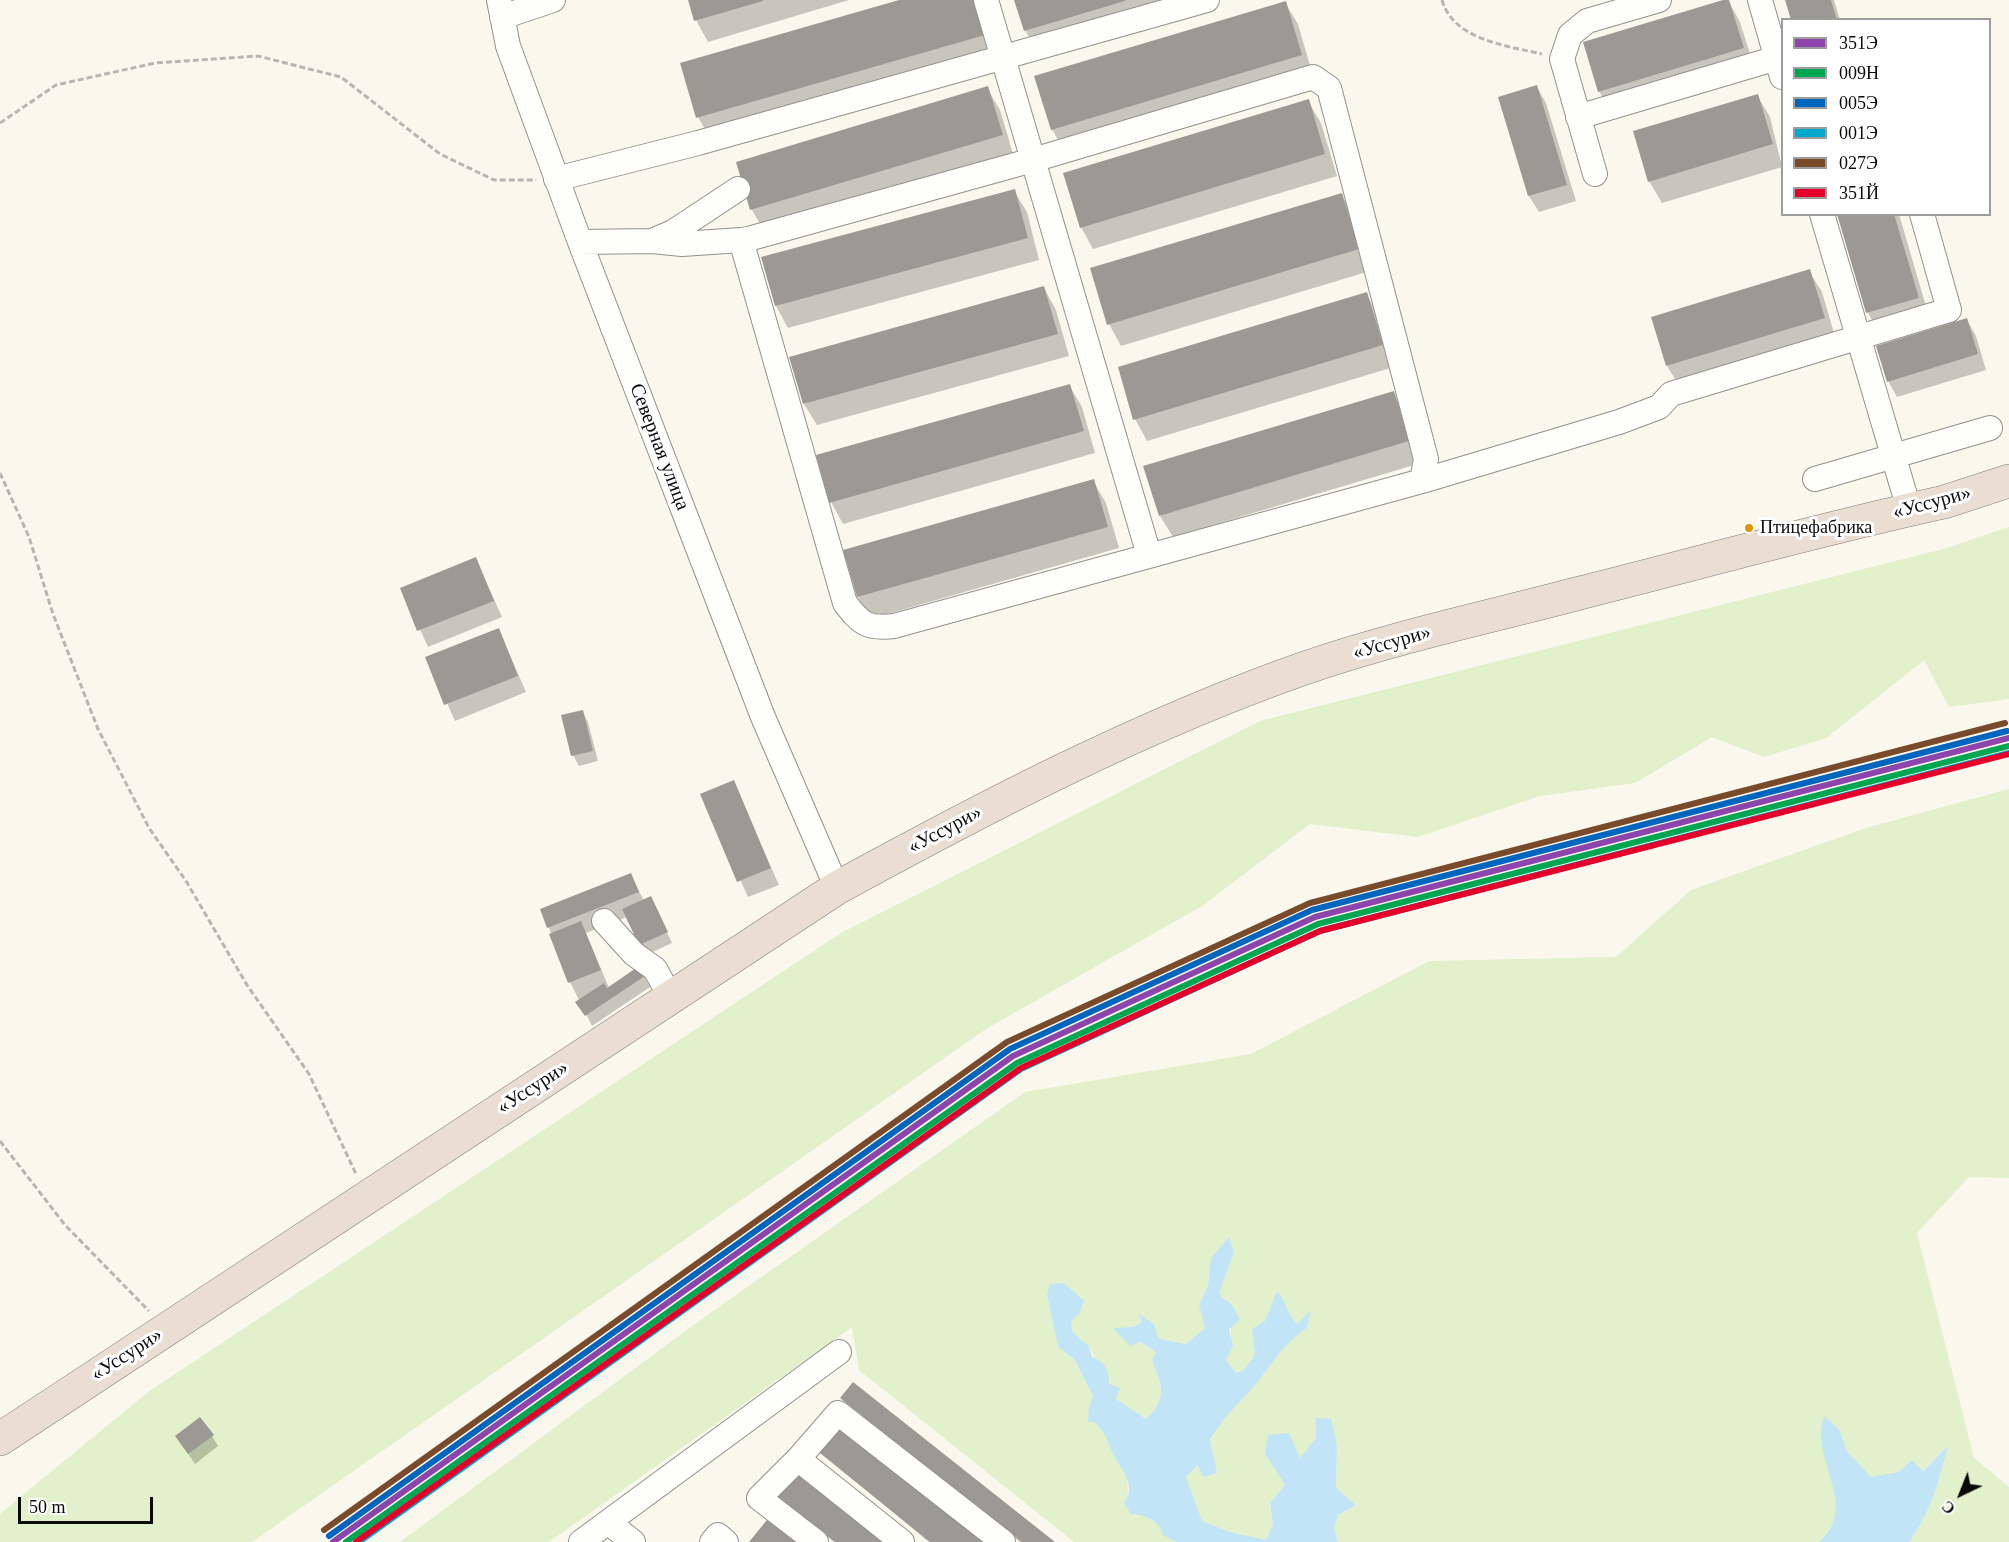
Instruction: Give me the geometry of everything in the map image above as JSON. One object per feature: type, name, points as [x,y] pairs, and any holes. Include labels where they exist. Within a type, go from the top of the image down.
[{"type":"highway","name":"«Уссури»","points":[[0,1438],[837,888],[966,817],[1094,755],[1212,703],[1304,668],[1425,633],[1909,510],[2009,481]]},
{"type":"street","points":[[501,9],[553,0]]},
{"type":"street","points":[[986,0],[1149,555]]},
{"type":"street","points":[[556,179],[698,143],[1001,56],[1207,0]]},
{"type":"street","points":[[1595,174],[1562,59],[1570,35],[1587,21],[1659,0]]},
{"type":"street","points":[[1578,117],[1780,67],[1760,0]]},
{"type":"street","name":"Северная улица","points":[[501,9],[508,46],[580,242],[763,717],[837,888]]},
{"type":"street","points":[[580,242],[652,241],[682,244],[741,240],[1033,159],[1313,77],[1329,88],[1426,459],[1422,481]]},
{"type":"street","points":[[652,241],[673,232],[707,207],[738,189]]},
{"type":"street","points":[[1823,216],[1909,510]]},
{"type":"street","points":[[741,240],[845,603],[858,620],[874,628],[894,626],[1422,481],[1619,422],[1659,407],[1671,394],[1949,310],[1923,216]]},
{"type":"street","points":[[1815,478],[1893,458],[1990,428]]},
{"type":"street","points":[[604,921],[634,954],[655,969],[671,998]]},
{"type":"street","points":[[581,1542],[839,1353]]},
{"type":"street","points":[[816,1542],[759,1498],[798,1460],[838,1413],[1003,1542]]},
{"type":"street","points":[[798,1460],[902,1542]]},
{"type":"street","points":[[609,1523],[633,1542]]},
{"type":"street","points":[[712,1542],[718,1535],[726,1542]]},
{"type":"path","points":[[1442,0],[1444,8],[1461,27],[1488,41],[1562,59]]},
{"type":"path","points":[[0,123],[56,85],[155,63],[258,56],[341,77],[440,154],[494,180],[556,179]]},
{"type":"path","points":[[0,474],[30,537],[53,614],[98,729],[149,828],[186,881],[247,985],[309,1074],[367,1197]]},
{"type":"path","points":[[0,1141],[65,1225],[168,1328]]},
{"type":"green space","points":[[2009,527],[2009,699],[1949,707],[1924,660],[1826,738],[1764,757],[1712,737],[1635,783],[1540,796],[1418,837],[1310,824],[1202,906],[986,1029],[252,1542],[0,1542],[0,1514],[148,1392],[841,933],[1260,721],[1947,548]]},
{"type":"green space","points":[[2009,789],[2009,1178],[1969,1177],[1917,1233],[1974,1458],[2009,1487],[2009,1542],[1909,1542],[1933,1497],[1947,1447],[1922,1471],[1871,1477],[1847,1451],[1839,1429],[1824,1417],[1825,1450],[1836,1498],[1835,1514],[1830,1528],[1819,1542],[1338,1542],[1334,1528],[1338,1515],[1356,1505],[1336,1489],[1337,1445],[1315,1419],[1316,1438],[1300,1459],[1265,1454],[1285,1485],[1270,1503],[1273,1524],[1266,1540],[1230,1532],[1201,1521],[1186,1477],[1213,1452],[1210,1440],[1224,1416],[1250,1390],[1294,1336],[1307,1328],[1311,1311],[1297,1324],[1277,1292],[1265,1321],[1253,1329],[1255,1355],[1243,1372],[1236,1373],[1226,1360],[1231,1340],[1232,1303],[1221,1298],[1219,1293],[1234,1253],[1228,1237],[1209,1271],[1208,1286],[1199,1305],[1205,1328],[1186,1344],[1159,1339],[1154,1324],[1139,1315],[1142,1321],[1133,1327],[1114,1328],[1156,1352],[1152,1360],[1160,1385],[1160,1398],[1158,1405],[1146,1419],[1115,1399],[1088,1345],[1073,1333],[1071,1321],[1047,1295],[1058,1347],[1075,1360],[1093,1396],[1089,1406],[1094,1422],[1107,1434],[1116,1459],[1127,1474],[1128,1497],[1143,1514],[1162,1528],[1164,1535],[1176,1542],[1074,1542],[859,1370],[852,1327],[549,1542],[400,1542],[699,1321],[1025,1092],[1251,1054],[1429,961],[1616,957],[1691,890],[1866,828]]},
{"type":"water","points":[[1229,1237],[1234,1253],[1219,1293],[1222,1298],[1231,1303],[1240,1320],[1229,1329],[1233,1345],[1226,1360],[1236,1373],[1243,1371],[1255,1355],[1252,1329],[1265,1321],[1277,1291],[1297,1324],[1311,1310],[1307,1328],[1283,1349],[1251,1390],[1224,1419],[1210,1440],[1217,1473],[1203,1477],[1198,1465],[1186,1477],[1202,1521],[1230,1532],[1266,1540],[1273,1524],[1270,1503],[1285,1485],[1265,1454],[1268,1435],[1289,1433],[1300,1458],[1316,1438],[1315,1418],[1331,1419],[1337,1445],[1336,1488],[1356,1505],[1338,1515],[1334,1528],[1338,1542],[1176,1542],[1163,1535],[1159,1526],[1151,1519],[1131,1514],[1124,1503],[1129,1491],[1128,1480],[1102,1431],[1094,1422],[1088,1422],[1089,1406],[1093,1396],[1075,1360],[1058,1347],[1047,1295],[1050,1284],[1064,1283],[1084,1301],[1079,1314],[1071,1321],[1073,1333],[1088,1345],[1092,1357],[1103,1364],[1107,1371],[1109,1384],[1120,1388],[1116,1399],[1146,1419],[1158,1405],[1160,1398],[1160,1385],[1152,1360],[1156,1352],[1140,1342],[1130,1346],[1113,1328],[1133,1327],[1142,1322],[1138,1313],[1154,1324],[1159,1339],[1186,1344],[1205,1328],[1199,1305],[1208,1286],[1211,1258]]},
{"type":"water","points":[[1824,1416],[1839,1429],[1847,1451],[1871,1477],[1899,1472],[1912,1460],[1923,1471],[1948,1446],[1929,1508],[1909,1542],[1819,1542],[1829,1530],[1835,1517],[1836,1504],[1823,1449],[1821,1428]]},
{"type":"building","points":[[688,0],[763,0],[763,1],[694,21]]},
{"type":"building","points":[[899,0],[975,0],[985,35],[696,118],[680,63]]},
{"type":"building","points":[[1014,0],[1125,0],[1125,1],[1024,31]]},
{"type":"building","points":[[1729,0],[1744,48],[1598,92],[1583,42]]},
{"type":"building","points":[[1785,0],[1831,0],[1836,18],[1790,18]]},
{"type":"building","points":[[1286,1],[1302,55],[1051,130],[1034,76]]},
{"type":"building","points":[[1537,85],[1567,185],[1528,196],[1498,97]]},
{"type":"building","points":[[988,86],[1003,135],[750,210],[736,162]]},
{"type":"building","points":[[1758,94],[1773,144],[1648,182],[1633,131]]},
{"type":"building","points":[[1309,99],[1325,154],[1080,228],[1063,173]]},
{"type":"building","points":[[1015,189],[1028,238],[775,306],[761,257]]},
{"type":"building","points":[[1342,193],[1359,249],[1107,325],[1090,268]]},
{"type":"building","points":[[1838,216],[1895,216],[1919,298],[1866,313]]},
{"type":"building","points":[[1810,269],[1825,318],[1666,366],[1651,317]]},
{"type":"building","points":[[1044,286],[1058,334],[803,404],[789,357]]},
{"type":"building","points":[[1367,292],[1383,345],[1133,420],[1118,367]]},
{"type":"building","points":[[1967,318],[1978,354],[1887,382],[1876,346]]},
{"type":"building","points":[[1070,384],[1084,431],[829,503],[816,455]]},
{"type":"building","points":[[1394,391],[1409,441],[1159,516],[1143,466]]},
{"type":"building","points":[[1094,479],[1108,527],[857,597],[843,550]]},
{"type":"building","points":[[476,557],[494,601],[417,631],[400,588]]},
{"type":"building","points":[[499,628],[518,676],[444,705],[425,657]]},
{"type":"building","points":[[583,710],[593,751],[571,756],[561,715]]},
{"type":"building","points":[[734,780],[771,868],[737,882],[700,794]]},
{"type":"building","points":[[631,873],[639,892],[547,928],[540,909]]},
{"type":"building","points":[[651,896],[668,932],[639,945],[622,909]]},
{"type":"building","points":[[581,921],[601,970],[568,983],[549,934]]},
{"type":"building","points":[[639,966],[645,976],[585,1016],[575,1002],[604,983],[607,988]]},
{"type":"building","points":[[853,1382],[1055,1542],[1022,1542],[840,1398]]},
{"type":"building","points":[[200,1417],[214,1435],[188,1454],[175,1436]]},
{"type":"building","points":[[837,1421],[987,1542],[930,1542],[815,1449]]},
{"type":"building","points":[[797,1468],[889,1542],[835,1542],[776,1495]]},
{"type":"building","points":[[771,1515],[805,1542],[749,1542]]},
{"type":"transit line","name":"027Э","points":[[324,1530],[1007,1042],[1310,903],[2005,723]]},
{"type":"transit line","name":"005Э","points":[[329,1536],[1010,1049],[1312,910],[2007,731]]},
{"type":"transit line","name":"351Э","points":[[333,1542],[1013,1056],[1315,917],[2009,738]]},
{"type":"transit line","name":"009Н","points":[[346,1542],[1017,1063],[1318,924],[2009,746]]},
{"type":"transit line","name":"001Э","points":[[359,1542],[1021,1069],[1320,931],[2009,753]]},
{"type":"transit line","name":"351Й","points":[[356,1542],[1021,1068],[1320,931],[2009,754]]},
{"type":"place","name":"Птицефабрика","points":[[1749,528]]}]
